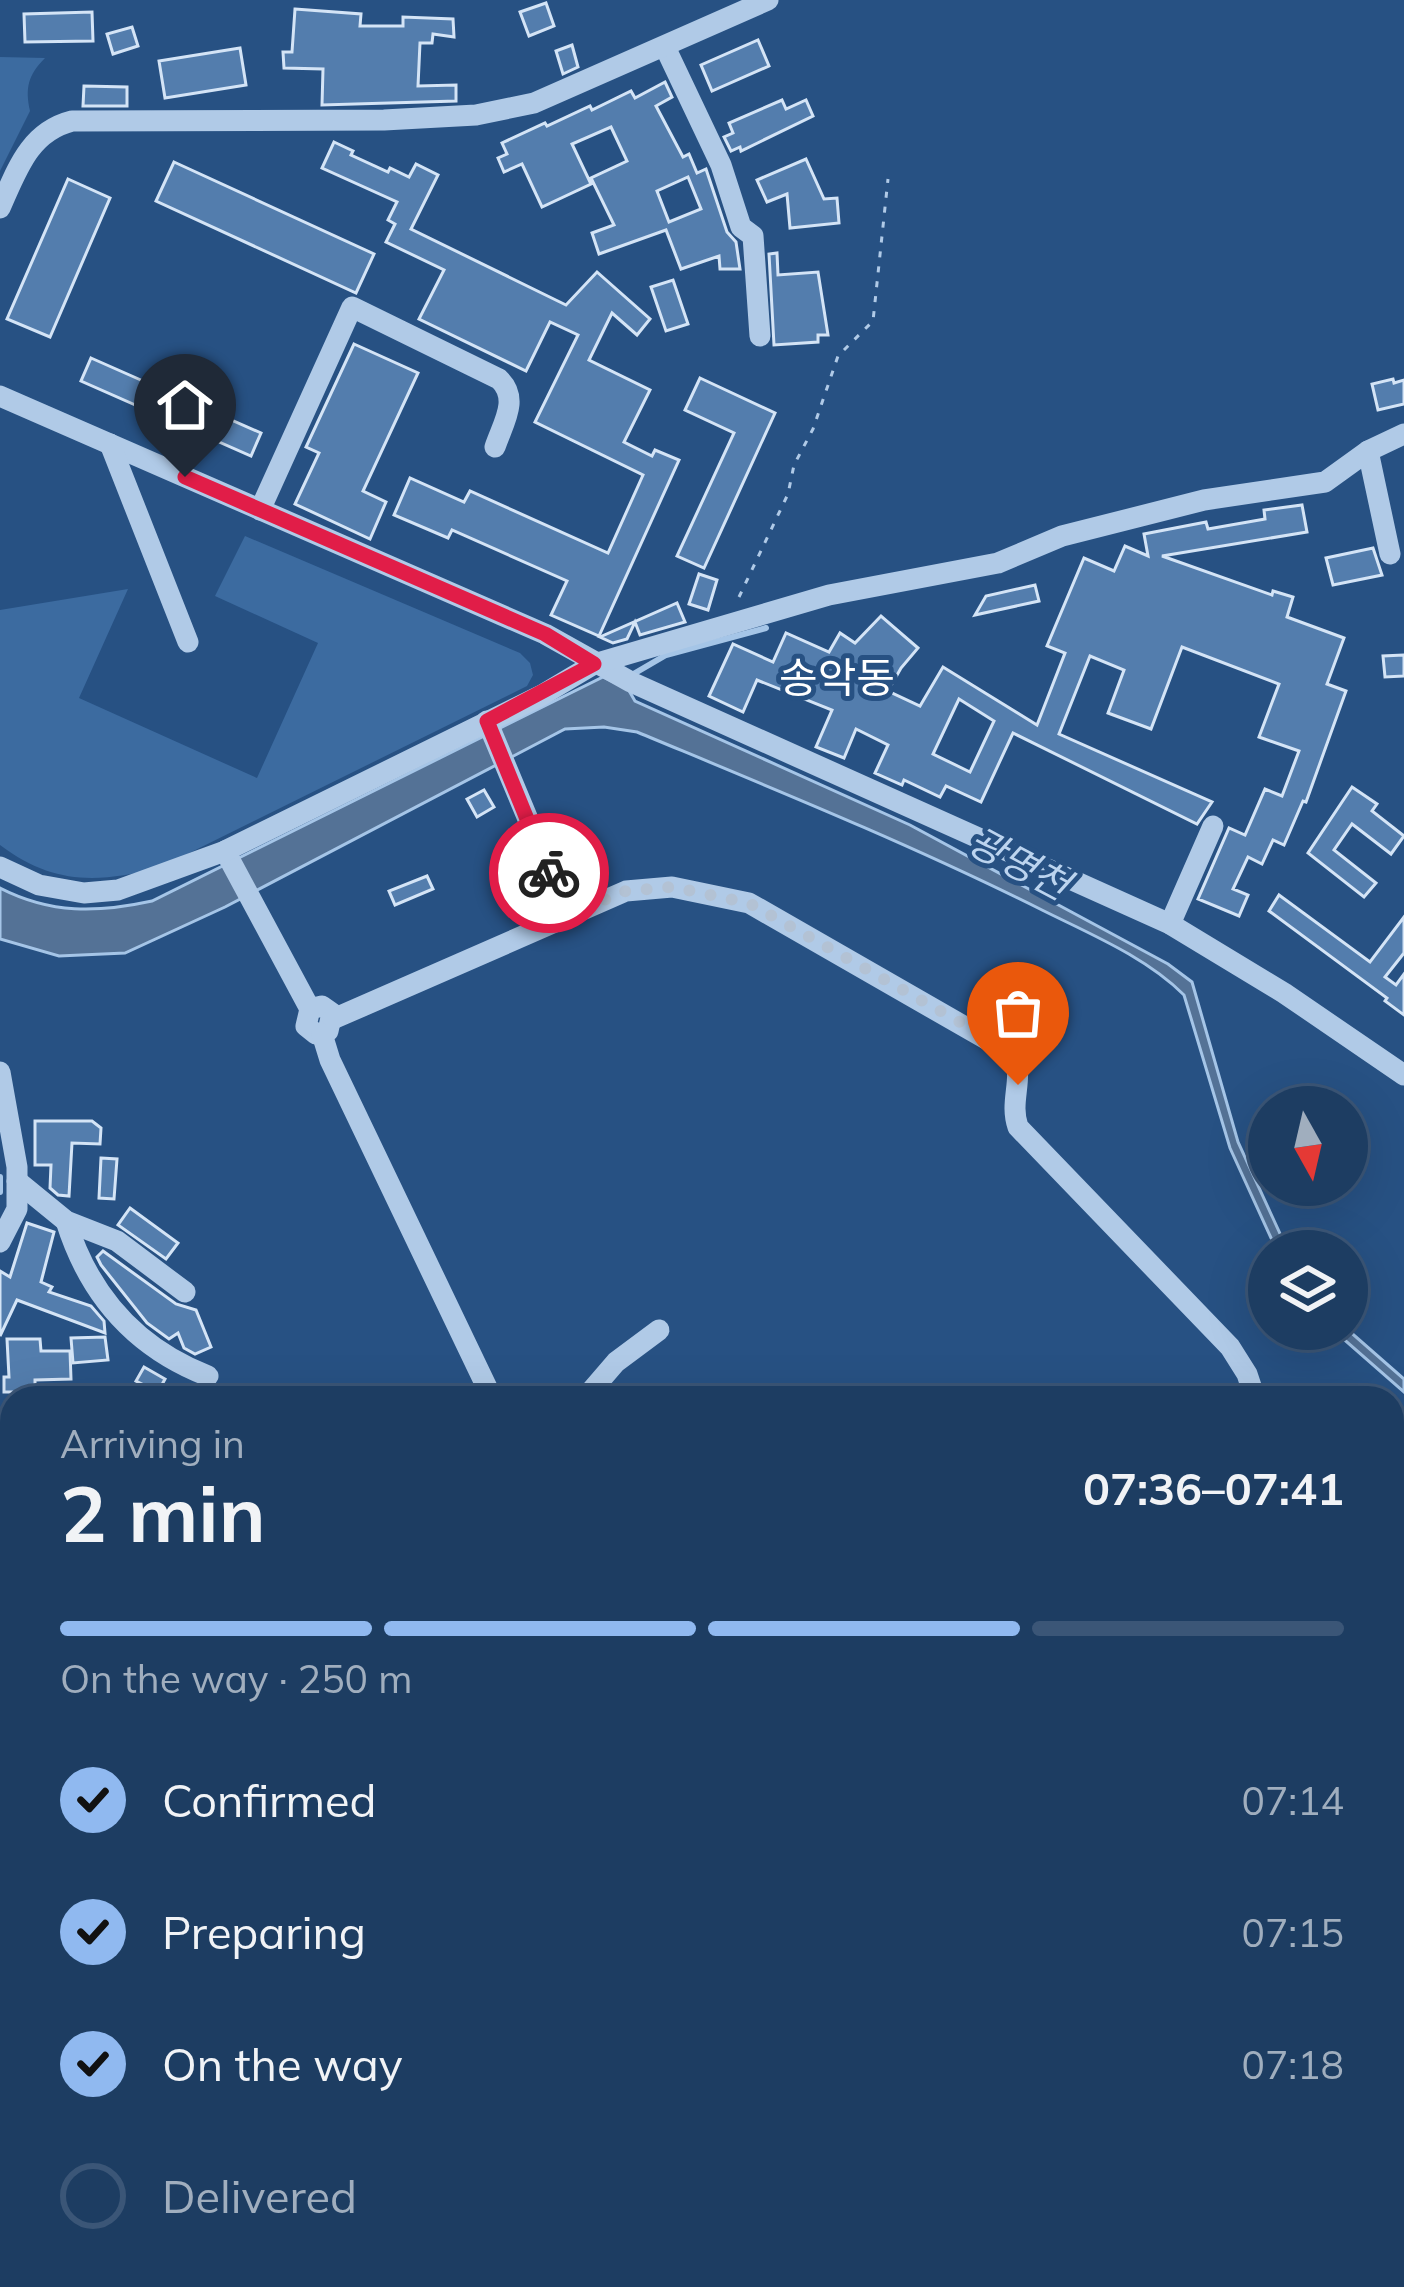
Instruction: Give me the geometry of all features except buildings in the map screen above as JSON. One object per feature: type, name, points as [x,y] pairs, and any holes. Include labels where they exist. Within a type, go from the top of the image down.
[{"type":"street","points":[[0,208],[23,156],[48,127],[72,121],[384,120],[476,115],[535,103],[768,0]]},
{"type":"street","points":[[665,46],[722,165],[741,227],[753,236],[760,336]]},
{"type":"street","points":[[260,510],[352,307],[499,379],[511,401],[495,447]]},
{"type":"street","points":[[0,396],[545,634],[612,672],[1170,924],[1404,1075]]},
{"type":"street","points":[[0,867],[38,885],[84,893],[118,890],[228,858],[488,727],[612,672],[643,652],[727,622],[829,595],[998,563],[1062,536],[1204,500],[1325,482],[1368,451],[1404,434]]},
{"type":"street","points":[[110,445],[188,642]]},
{"type":"street","points":[[1368,451],[1390,554]]},
{"type":"street","points":[[488,727],[568,915]]},
{"type":"street","points":[[1170,924],[1213,826]]},
{"type":"street","points":[[228,858],[310,1009],[306,1026],[328,1026],[626,891],[672,887],[749,903],[1014,1055],[1020,1071],[1014,1101],[1018,1127],[1230,1347],[1251,1386]]},
{"type":"street","points":[[328,1026],[330,1060],[486,1386]]},
{"type":"street","points":[[0,1072],[17,1209],[0,1242]]},
{"type":"street","points":[[16,1181],[66,1221],[117,1241],[185,1292]]},
{"type":"street","points":[[66,1221],[87,1274],[136,1338],[173,1362],[208,1376]]},
{"type":"street","points":[[596,1386],[616,1362],[659,1330]]},
{"type":"path","points":[[727,622],[788,494],[794,465],[813,429],[838,356],[874,321],[888,179]]},
{"type":"shaded area","points":[[0,57],[45,58],[31,76],[30,111],[0,171]]},
{"type":"shaded area","points":[[245,536],[520,653],[533,675],[527,686],[159,868],[76,877],[38,868],[0,845],[0,610],[128,589],[79,698],[257,778],[318,643],[215,596]]},
{"type":"shaded area","points":[[603,677],[628,689],[635,701],[910,825],[1168,964],[1192,982],[1248,1164],[1248,1187],[1230,1148],[1184,995],[1153,969],[992,886],[637,732],[604,727],[565,729],[225,907],[125,953],[59,956],[0,939],[0,888],[38,903],[74,909],[152,901]]},
{"type":"shaded area","points":[[1256,1206],[1267,1206],[1278,1230],[1267,1230]]},
{"type":"shaded area","points":[[1368,1347],[1404,1379],[1404,1386],[1397,1386],[1356,1350]]},
{"type":"waterway","points":[[630,676],[666,655],[766,628]]},
{"type":"waterway","points":[[0,1177],[0,1192]]},
{"type":"way so far","points":[[549,873],[568,915],[626,891],[672,887],[749,903],[999,1044],[1014,1055],[1020,1071],[1018,1085]]},
{"type":"district","name":"송악동","points":[[837,678]]},
{"type":"route","points":[[185,477],[545,634],[594,664],[487,721],[549,873]]},
{"type":"water label","name":"광명천","points":[[1019,863]]}]
